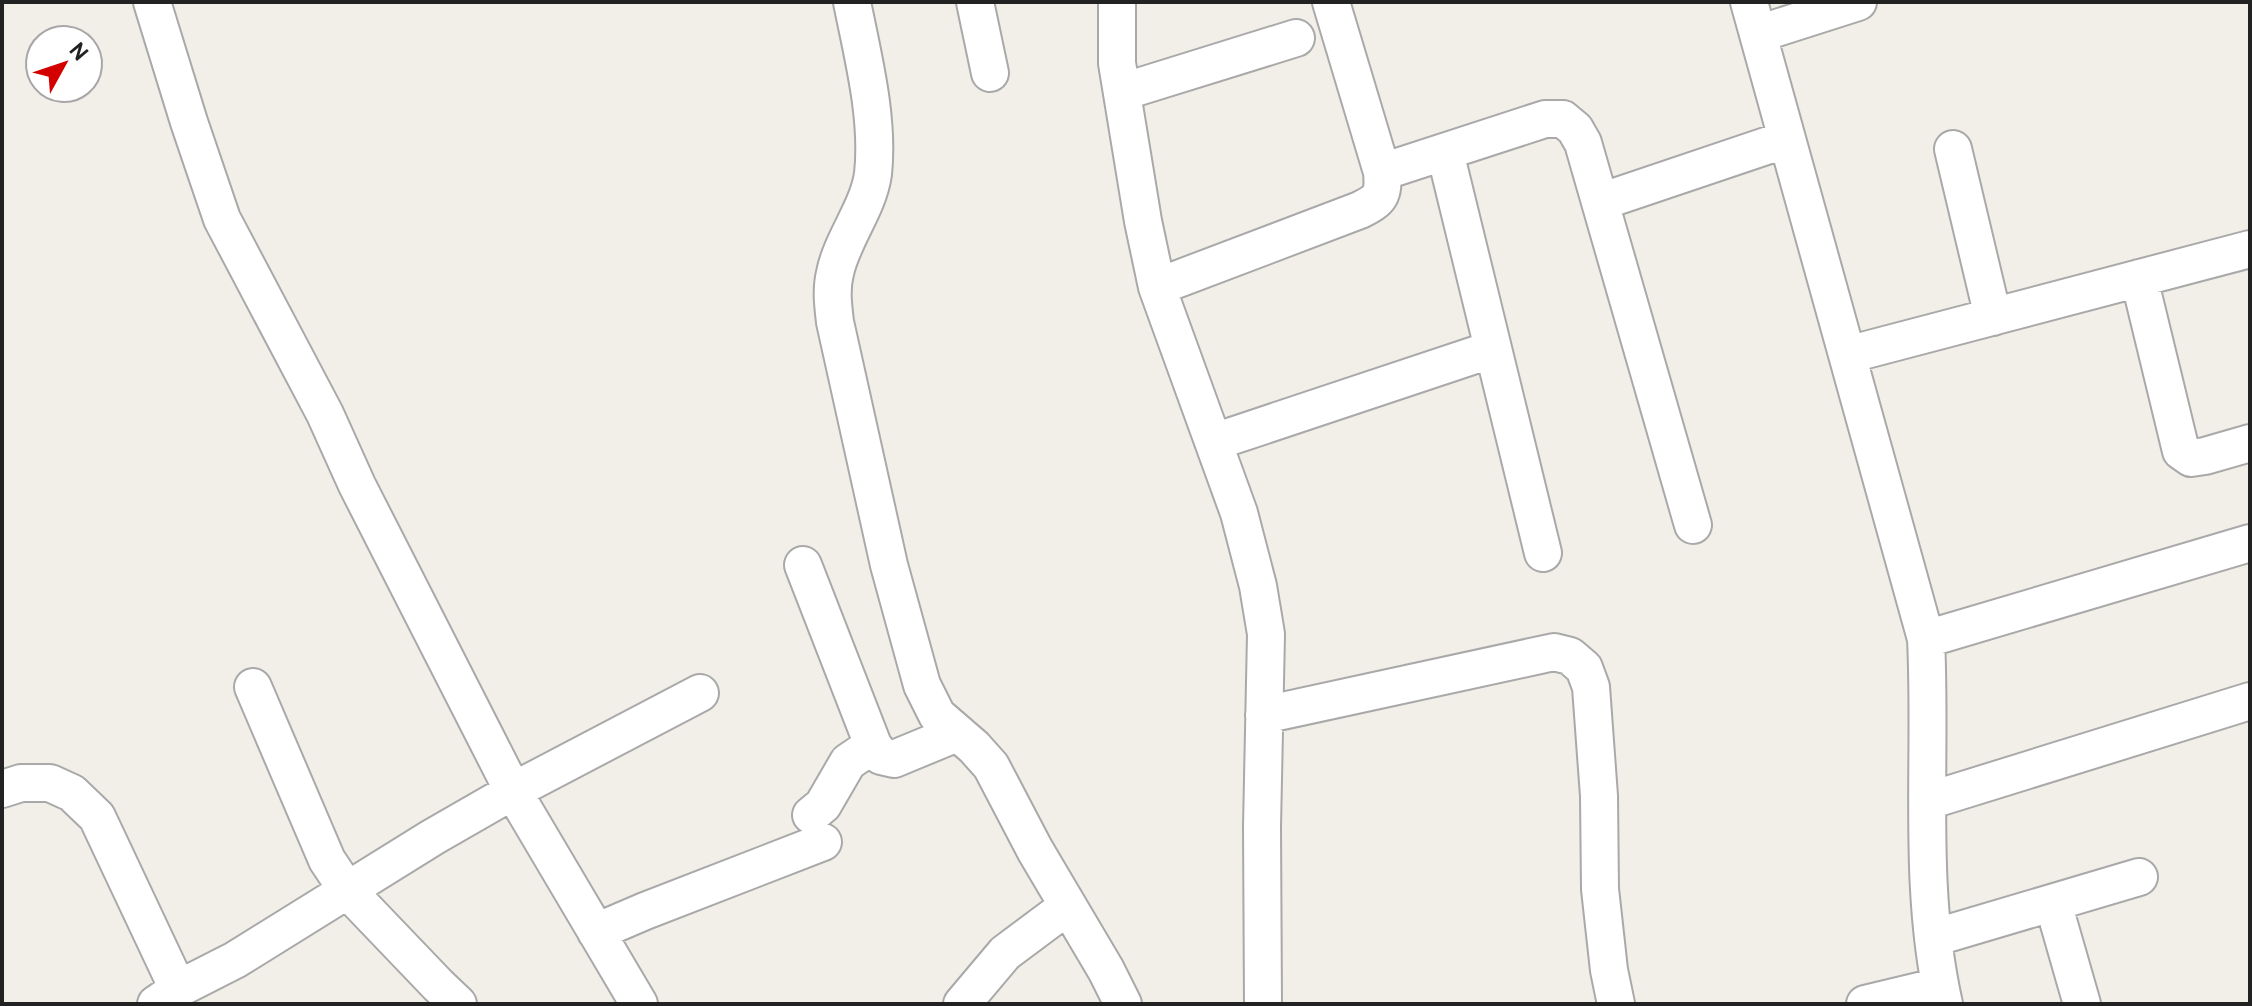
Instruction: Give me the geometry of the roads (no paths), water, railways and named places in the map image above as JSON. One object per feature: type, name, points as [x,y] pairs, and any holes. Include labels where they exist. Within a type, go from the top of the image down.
[{"type":"street","points":[[152,2],[222,219],[325,414],[357,485],[513,791],[639,1004]]},
{"type":"street","points":[[852,2],[873,126],[873,176],[835,272],[832,298],[889,565],[922,685],[937,715],[991,766],[1123,1004]]},
{"type":"street","points":[[975,2],[990,73]]},
{"type":"street","points":[[1117,2],[1117,63],[1157,287],[1239,513],[1258,586],[1266,634],[1263,1004]]},
{"type":"street","points":[[1157,287],[1377,201],[1384,188],[1382,172],[1331,2]]},
{"type":"street","points":[[1858,2],[1754,18],[1926,639],[1929,704],[1928,883],[1942,995],[1865,1004]]},
{"type":"street","points":[[1122,92],[1296,38]]},
{"type":"street","points":[[1382,172],[1545,119],[1563,119],[1575,129],[1583,143],[1693,525]]},
{"type":"street","points":[[1600,202],[1787,139]]},
{"type":"street","points":[[1953,149],[1993,317]]},
{"type":"street","points":[[1445,152],[1543,553]]},
{"type":"street","points":[[1847,355],[2250,249]]},
{"type":"street","points":[[2139,278],[2181,451],[2191,458],[2250,443]]},
{"type":"street","points":[[1214,442],[1493,349]]},
{"type":"street","points":[[1926,639],[2250,543]]},
{"type":"street","points":[[803,565],[873,745],[881,756],[894,759],[957,733]]},
{"type":"street","points":[[1264,715],[1554,652],[1570,656],[1584,668],[1591,687],[1599,796],[1600,889],[1616,1004]]},
{"type":"street","points":[[253,687],[327,860],[347,890],[440,998]]},
{"type":"street","points":[[2,789],[21,783],[50,783],[72,793],[97,817],[167,997],[235,960],[513,791],[700,693]]},
{"type":"street","points":[[1928,801],[2250,701]]},
{"type":"street","points":[[596,932],[817,829],[823,805],[848,762],[873,745]]},
{"type":"street","points":[[1933,938],[2139,877]]},
{"type":"street","points":[[2053,903],[2082,1004]]},
{"type":"street","points":[[962,1004],[1005,953],[1068,906]]}]
